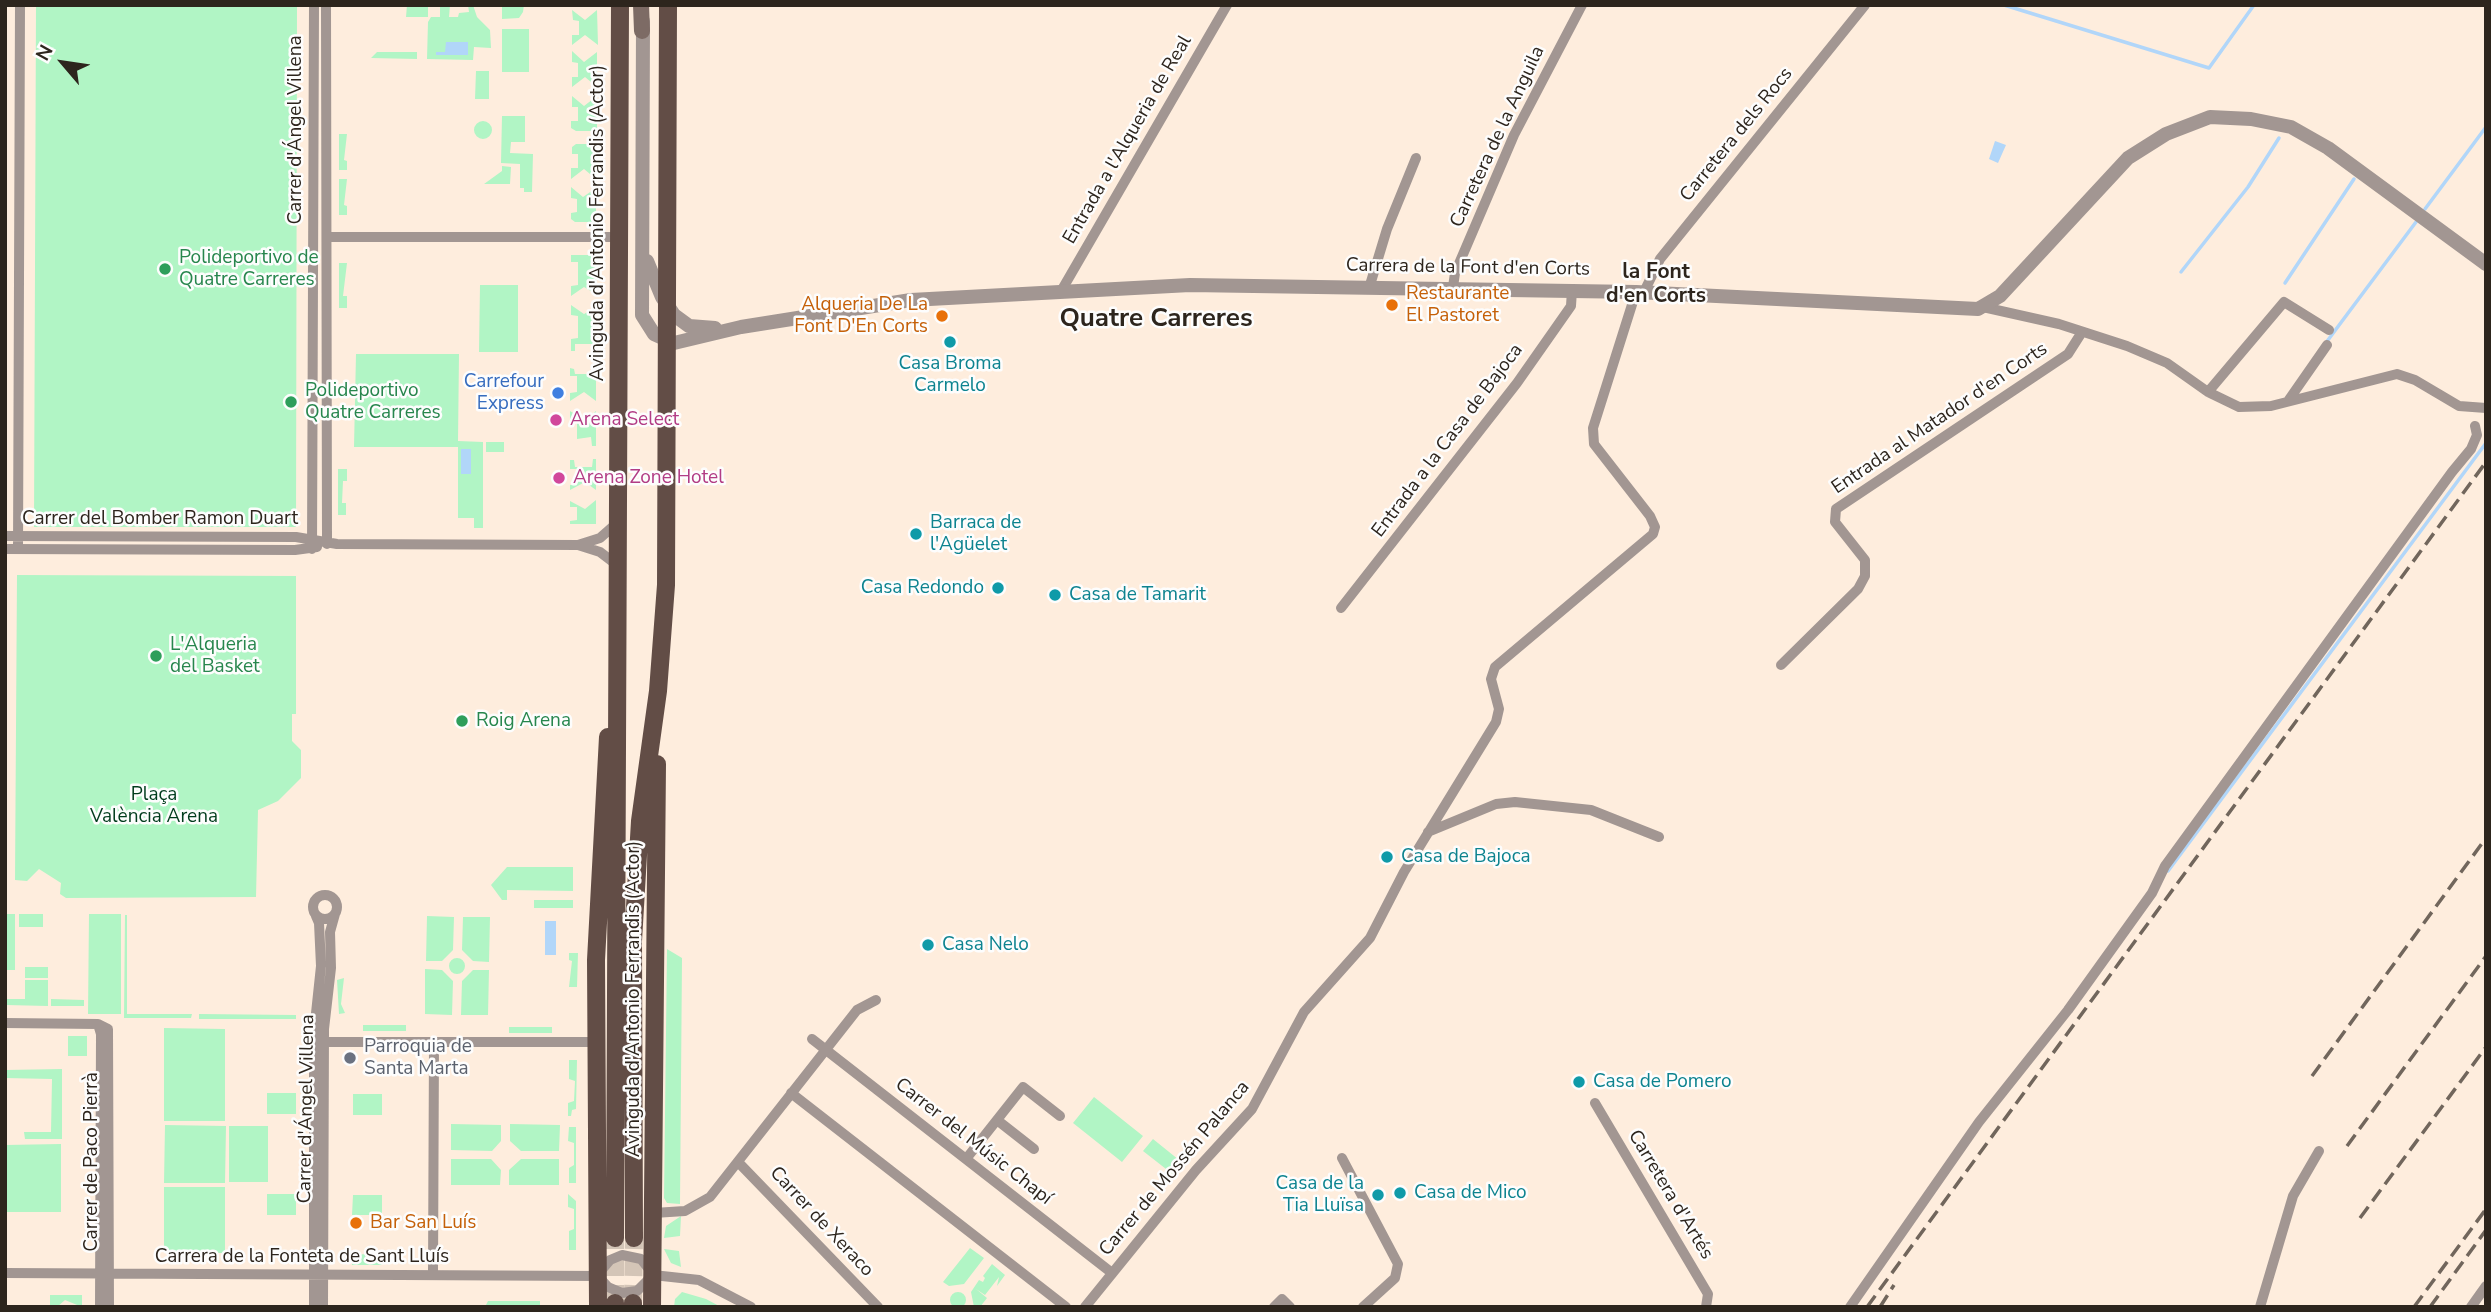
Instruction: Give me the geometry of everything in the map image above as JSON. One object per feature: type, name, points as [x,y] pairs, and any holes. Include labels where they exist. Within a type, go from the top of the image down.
[{"type":"main road","name":"Avinguda d'Antonio Ferrandis (Actor)","points":[[615,1238],[620,5]]},
{"type":"main road","name":"Avinguda d'Antonio Ferrandis (Actor)","points":[[642,31],[643,5]]},
{"type":"main road","name":"Avinguda d'Antonio Ferrandis (Actor)","points":[[634,1238],[633,941],[640,821],[658,691],[666,585],[668,5]]},
{"type":"main road","name":"Avinguda d'Antonio Ferrandis (Actor)","points":[[652,1307],[658,691]]},
{"type":"main road","name":"Avinguda d'Antonio Ferrandis (Actor)","points":[[618,693],[608,733],[602,799],[595,1042],[598,1276],[619,1305]]},
{"type":"street","points":[[18,549],[20,5]]},
{"type":"street","name":"Carrer d'Ángel Villena","points":[[312,543],[314,5]]},
{"type":"street","name":"Carrer d'Ángel Villena","points":[[326,5],[327,544]]},
{"type":"street","name":"Entrada a l'Alqueria de Real","points":[[1060,293],[1227,5]]},
{"type":"street","name":"Carretera de la Anguila","points":[[1453,287],[1455,273],[1518,125],[1581,5]]},
{"type":"street","name":"Carretera dels Rocs","points":[[1640,292],[1660,259],[1865,5]]},
{"type":"street","name":"Avinguda d'Antonio Ferrandis (Actor)","points":[[642,31],[642,315],[649,328],[667,342]]},
{"type":"street","points":[[1983,307],[2000,296],[2128,158],[2165,134],[2210,117],[2251,119],[2291,127],[2328,148],[2486,264]]},
{"type":"street","points":[[1370,285],[1387,229],[1416,158]]},
{"type":"street","name":"Avinguda d'Antonio Ferrandis (Actor)","points":[[643,236],[647,264],[666,305]]},
{"type":"street","points":[[328,237],[620,237]]},
{"type":"street","name":"Carrera de la Font d'en Corts","points":[[741,327],[911,300],[1190,285],[1370,285],[1572,290],[1983,307]]},
{"type":"street","name":"Entrada a la Casa de Bajoca","points":[[1341,608],[1517,383],[1571,306],[1572,290]]},
{"type":"street","name":"Carrer de Mossén Palanca","points":[[1085,1307],[1196,1170],[1252,1109],[1304,1012],[1370,938],[1428,832],[1498,716],[1499,704],[1491,679],[1495,667],[1653,534],[1655,527],[1650,516],[1594,443],[1593,428],[1640,292]]},
{"type":"street","points":[[2208,392],[2284,302],[2329,330]]},
{"type":"street","points":[[666,305],[683,322],[697,328],[741,327]]},
{"type":"street","points":[[1983,307],[2081,332],[2166,363],[2208,392],[2247,408],[2288,401],[2397,374],[2415,380],[2459,407],[2486,408]]},
{"type":"street","points":[[667,342],[683,342],[741,327]]},
{"type":"street","name":"Entrada al Matador d'en Corts","points":[[1781,665],[1858,589],[1865,576],[1865,560],[1835,522],[1836,509],[2068,354],[2081,332]]},
{"type":"street","points":[[2288,401],[2327,345]]},
{"type":"street","points":[[1850,1307],[1979,1122],[2068,1010],[2152,893],[2165,866],[2471,449],[2476,435],[2475,426]]},
{"type":"street","points":[[578,545],[600,538],[618,521]]},
{"type":"street","name":"Carrer del Bomber Ramon Duart","points":[[5,536],[327,544]]},
{"type":"street","name":"Carrer del Bomber Ramon Duart","points":[[5,549],[312,543]]},
{"type":"street","points":[[327,544],[578,545],[600,552],[617,565]]},
{"type":"street","points":[[1428,832],[1496,804],[1523,802],[1591,810],[1659,837]]},
{"type":"street","points":[[323,895],[335,900],[335,914],[326,919],[316,916],[313,903],[323,895]]},
{"type":"street","name":"Carrer d'Ángel Villena","points":[[319,1042],[331,968],[330,932],[335,914]]},
{"type":"street","name":"Carrer d'Ángel Villena","points":[[316,916],[321,966],[319,1274],[323,1307]]},
{"type":"street","points":[[654,1213],[685,1211],[703,1204],[857,1010],[876,1000]]},
{"type":"street","name":"Carrer de Paco Pierrà","points":[[5,1023],[93,1023],[106,1026],[110,1034],[104,1273],[100,1307]]},
{"type":"street","name":"Carrer del Músic Chapí","points":[[812,1039],[1112,1273]]},
{"type":"street","points":[[319,1042],[595,1042]]},
{"type":"street","points":[[433,1275],[434,1042]]},
{"type":"street","points":[[966,1159],[1023,1087],[1060,1116]]},
{"type":"street","points":[[792,1093],[1066,1307]]},
{"type":"street","name":"Carretera d'Artés","points":[[1595,1103],[1708,1294],[1706,1307]]},
{"type":"street","points":[[997,1120],[1034,1149]]},
{"type":"street","points":[[2260,1307],[2292,1196],[2319,1151]]},
{"type":"street","points":[[1342,1158],[1398,1264],[1395,1278],[1363,1307]]},
{"type":"street","name":"Carrer de Xeraco","points":[[738,1162],[878,1307]]},
{"type":"street","points":[[653,1275],[643,1287],[629,1293],[608,1287],[598,1276],[605,1264],[622,1255],[641,1259],[653,1275],[699,1280],[751,1307]]},
{"type":"street","name":"Carrera de la Fonteta de Sant Lluís","points":[[5,1273],[598,1276]]},
{"type":"street","name":"Carrer de Paco Pierrà","points":[[104,1273],[109,1307]]},
{"type":"street","name":"Carrer d'Ángel Villena","points":[[314,1307],[319,1274]]},
{"type":"street","points":[[2471,1307],[2486,1286]]},
{"type":"street","points":[[1274,1307],[1282,1299],[1290,1307]]},
{"type":"green space","name":"Polideportivo de Quatre Carreres","points":[[36,5],[297,5],[296,527],[34,527]]},
{"type":"green space","points":[[407,5],[428,5],[428,17],[406,17]]},
{"type":"green space","points":[[440,5],[450,5],[449,17],[458,17],[459,13],[469,12],[468,5],[473,5],[477,17],[490,30],[491,48],[474,47],[473,60],[427,59],[428,22],[431,17],[440,17]]},
{"type":"green space","points":[[502,5],[524,5],[523,12],[519,18],[502,19]]},
{"type":"green space","points":[[572,10],[585,20],[597,10],[598,45],[585,35],[572,45],[572,35],[579,35],[579,21],[573,20]]},
{"type":"green space","points":[[502,29],[529,29],[529,72],[502,72]]},
{"type":"green space","points":[[572,51],[584,62],[597,52],[597,87],[585,77],[572,87],[572,77],[578,77],[578,63],[572,62]]},
{"type":"green space","points":[[377,52],[417,52],[417,59],[371,58]]},
{"type":"green space","points":[[476,71],[489,71],[489,99],[475,99]]},
{"type":"green space","points":[[572,96],[584,106],[597,96],[597,131],[576,131],[571,128],[571,121],[578,121],[578,107],[572,107]]},
{"type":"green space","points":[[502,116],[525,116],[525,142],[511,142],[510,153],[533,154],[532,192],[524,192],[524,188],[520,188],[520,164],[501,163]]},
{"type":"green space","points":[[483,121],[489,124],[492,130],[489,136],[483,139],[477,136],[474,130],[477,124]]},
{"type":"green space","points":[[339,134],[347,134],[344,160],[347,161],[347,170],[339,170]]},
{"type":"green space","points":[[576,144],[597,144],[596,179],[584,169],[571,179],[571,168],[578,168],[578,154],[572,154],[572,147]]},
{"type":"green space","points":[[502,166],[511,167],[510,184],[484,184],[502,171]]},
{"type":"green space","points":[[339,179],[347,179],[344,205],[347,206],[347,215],[339,215]]},
{"type":"green space","points":[[571,187],[583,197],[596,188],[596,222],[575,222],[571,219],[571,213],[577,212],[577,199],[571,198]]},
{"type":"green space","points":[[571,255],[597,255],[596,294],[584,287],[571,296],[571,286],[578,285],[578,262],[571,262]]},
{"type":"green space","points":[[339,263],[347,263],[343,296],[347,296],[347,308],[339,308]]},
{"type":"green space","points":[[480,285],[518,285],[518,352],[479,352]]},
{"type":"green space","points":[[571,305],[584,314],[596,307],[596,351],[593,344],[575,344],[575,351],[571,351],[571,339],[578,338],[578,316],[571,315]]},
{"type":"green space","points":[[356,354],[459,354],[458,441],[483,442],[483,528],[474,528],[474,518],[458,518],[458,447],[354,447]]},
{"type":"green space","points":[[592,367],[596,367],[596,401],[584,392],[570,401],[570,393],[577,392],[577,376],[570,376],[570,368],[574,369],[575,374],[592,374]]},
{"type":"green space","points":[[570,411],[585,420],[596,411],[596,446],[592,446],[591,437],[577,439],[577,420],[570,420]]},
{"type":"green space","points":[[486,442],[504,442],[504,452],[486,452]]},
{"type":"green space","points":[[593,459],[596,459],[596,490],[585,482],[570,490],[570,485],[577,484],[577,469],[570,469],[570,460],[574,460],[575,467],[592,467]]},
{"type":"green space","points":[[338,469],[347,469],[347,481],[343,481],[342,503],[346,503],[346,515],[338,515]]},
{"type":"green space","points":[[596,500],[596,524],[570,524],[570,521],[577,520],[577,507],[570,507],[570,501],[585,509]]},
{"type":"green space","name":"Plaça València Arena","points":[[17,575],[296,576],[296,714],[292,714],[292,741],[301,750],[301,778],[278,801],[258,810],[256,897],[66,898],[60,894],[61,883],[39,869],[27,881],[15,880]]},
{"type":"green space","points":[[507,867],[573,867],[573,891],[507,890],[507,900],[502,900],[491,885]]},
{"type":"green space","points":[[534,900],[573,900],[573,908],[534,908]]},
{"type":"green space","points":[[5,914],[15,914],[15,970],[5,970]]},
{"type":"green space","points":[[19,914],[43,914],[43,927],[19,927]]},
{"type":"green space","points":[[89,914],[121,914],[121,1014],[88,1014]]},
{"type":"green space","points":[[125,915],[127,1014],[192,1014],[191,1018],[124,1018]]},
{"type":"green space","points":[[427,916],[454,917],[453,950],[442,961],[426,961]]},
{"type":"green space","points":[[463,917],[490,917],[489,962],[473,961],[462,950]]},
{"type":"green space","points":[[667,949],[682,958],[680,1204],[667,1203],[664,1198]]},
{"type":"green space","points":[[569,953],[578,953],[577,987],[569,987],[572,961],[569,960]]},
{"type":"green space","points":[[457,958],[463,960],[463,972],[457,974],[451,972],[449,966],[451,960]]},
{"type":"green space","points":[[25,967],[48,967],[48,978],[25,978]]},
{"type":"green space","points":[[425,969],[442,970],[453,981],[452,1015],[425,1014]]},
{"type":"green space","points":[[473,970],[489,970],[488,1015],[461,1015],[462,981]]},
{"type":"green space","points":[[344,978],[341,1004],[345,1013],[339,1014],[337,980]]},
{"type":"green space","points":[[25,980],[48,980],[48,1006],[6,1005],[6,999],[25,999]]},
{"type":"green space","points":[[51,999],[84,1000],[84,1006],[51,1006]]},
{"type":"green space","points":[[199,1014],[296,1015],[296,1019],[199,1019]]},
{"type":"green space","points":[[363,1025],[406,1025],[406,1031],[363,1031]]},
{"type":"green space","points":[[509,1027],[552,1027],[552,1033],[509,1033]]},
{"type":"green space","points":[[164,1028],[225,1029],[225,1121],[164,1121]]},
{"type":"green space","points":[[68,1036],[87,1036],[87,1056],[68,1056]]},
{"type":"green space","points":[[569,1060],[577,1060],[576,1109],[572,1110],[571,1116],[568,1116],[568,1103],[574,1101],[575,1081],[569,1079]]},
{"type":"green space","points":[[62,1069],[62,1139],[25,1139],[24,1132],[51,1132],[52,1079],[5,1078],[5,1070]]},
{"type":"green space","points":[[267,1093],[296,1093],[296,1114],[267,1114]]},
{"type":"green space","points":[[353,1094],[382,1094],[382,1115],[353,1115]]},
{"type":"green space","points":[[1094,1097],[1143,1136],[1122,1162],[1073,1123]]},
{"type":"green space","points":[[451,1124],[501,1125],[501,1141],[492,1151],[451,1150]]},
{"type":"green space","points":[[510,1124],[560,1125],[559,1151],[521,1151],[510,1141]]},
{"type":"green space","points":[[165,1125],[226,1126],[225,1183],[164,1183]]},
{"type":"green space","points":[[229,1126],[268,1126],[268,1182],[229,1182]]},
{"type":"green space","points":[[569,1127],[576,1127],[576,1183],[569,1183],[569,1168],[574,1165],[574,1143],[568,1141]]},
{"type":"green space","points":[[1153,1139],[1184,1164],[1175,1176],[1143,1151]]},
{"type":"green space","points":[[61,1144],[61,1212],[5,1212],[5,1145]]},
{"type":"green space","points":[[451,1159],[491,1159],[501,1170],[500,1185],[451,1185]]},
{"type":"green space","points":[[521,1159],[559,1159],[559,1185],[509,1185],[509,1170]]},
{"type":"green space","points":[[164,1187],[225,1187],[225,1253],[164,1253]]},
{"type":"green space","points":[[267,1194],[296,1194],[296,1215],[267,1215]]},
{"type":"green space","points":[[568,1194],[576,1201],[576,1250],[569,1250],[569,1231],[574,1229],[574,1209],[568,1207]]},
{"type":"green space","points":[[353,1195],[382,1195],[382,1215],[352,1215]]},
{"type":"green space","points":[[681,1216],[680,1236],[664,1238],[666,1226]]},
{"type":"green space","points":[[970,1248],[984,1258],[964,1284],[949,1286],[943,1282]]},
{"type":"green space","points":[[664,1249],[679,1251],[681,1267],[671,1263]]},
{"type":"green space","points":[[352,1254],[390,1255],[381,1265],[352,1265]]},
{"type":"green space","points":[[992,1264],[1005,1275],[997,1286],[999,1277],[985,1295],[976,1289],[987,1298],[980,1307],[974,1307],[971,1292],[979,1280],[983,1282],[983,1276]]},
{"type":"green space","points":[[682,1292],[721,1307],[674,1307],[675,1299]]},
{"type":"green space","points":[[958,1292],[966,1300],[958,1308],[950,1300]]},
{"type":"green space","points":[[50,1295],[82,1295],[82,1307],[65,1300],[57,1307],[50,1307]]},
{"type":"green space","points":[[488,1301],[540,1301],[540,1307],[488,1307]]},
{"type":"water","points":[[446,42],[468,42],[468,55],[436,55],[436,52],[445,52]]},
{"type":"water","points":[[1995,141],[2006,145],[1998,163],[1989,159]]},
{"type":"water","points":[[461,449],[471,449],[471,474],[461,474]]},
{"type":"water","points":[[545,921],[556,921],[556,955],[545,955]]},
{"type":"waterway","points":[[2004,5],[2209,68],[2254,5]]},
{"type":"waterway","points":[[2425,209],[2486,127]]},
{"type":"waterway","points":[[2181,272],[2248,187],[2279,138]]},
{"type":"waterway","points":[[2285,283],[2354,179]]},
{"type":"waterway","points":[[2325,344],[2416,222]]},
{"type":"waterway","points":[[2168,871],[2486,443]]},
{"type":"tunnel","points":[[615,1238],[615,1303]]},
{"type":"tunnel","points":[[633,1303],[634,1238]]},
{"type":"railway","points":[[1867,1307],[2486,462]]},
{"type":"railway","points":[[2312,1076],[2486,838]]},
{"type":"railway","points":[[2347,1146],[2486,956]]},
{"type":"railway","points":[[2360,1218],[2486,1047]]},
{"type":"railway","points":[[2414,1307],[2486,1209]]},
{"type":"railway","points":[[2430,1307],[2486,1230]]},
{"type":"railway","points":[[1880,1307],[1894,1285]]},
{"type":"place","name":"Polideportivo de Quatre Carreres","points":[[165,269]]},
{"type":"place","name":"Restaurante El Pastoret","points":[[1392,305]]},
{"type":"place","name":"Alqueria De La Font D'En Corts","points":[[942,316]]},
{"type":"place","name":"Casa Broma Carmelo","points":[[950,342]]},
{"type":"place","name":"Carrefour Express","points":[[558,393]]},
{"type":"place","name":"Polideportivo Quatre Carreres","points":[[291,402]]},
{"type":"place","name":"Arena Select","points":[[556,420]]},
{"type":"place","name":"Arena Zone Hotel","points":[[559,478]]},
{"type":"place","name":"Barraca de l'Agüelet","points":[[916,534]]},
{"type":"place","name":"Casa Redondo","points":[[998,588]]},
{"type":"place","name":"Casa de Tamarit","points":[[1055,595]]},
{"type":"place","name":"L'Alqueria del Basket","points":[[156,656]]},
{"type":"place","name":"Roig Arena","points":[[462,721]]},
{"type":"place","name":"Casa de Bajoca","points":[[1387,857]]},
{"type":"place","name":"Casa Nelo","points":[[928,945]]},
{"type":"place","name":"Parroquia de Santa Marta","points":[[350,1058]]},
{"type":"place","name":"Casa de Pomero","points":[[1579,1082]]},
{"type":"place","name":"Casa de Mico","points":[[1400,1193]]},
{"type":"place","name":"Casa de la Tia Lluïsa","points":[[1378,1195]]},
{"type":"place","name":"Bar San Luís","points":[[356,1223]]},
{"type":"district","name":"la Font d'en Corts","points":[[1656,285]]},
{"type":"district","name":"Quatre Carreres","points":[[1156,320]]}]
